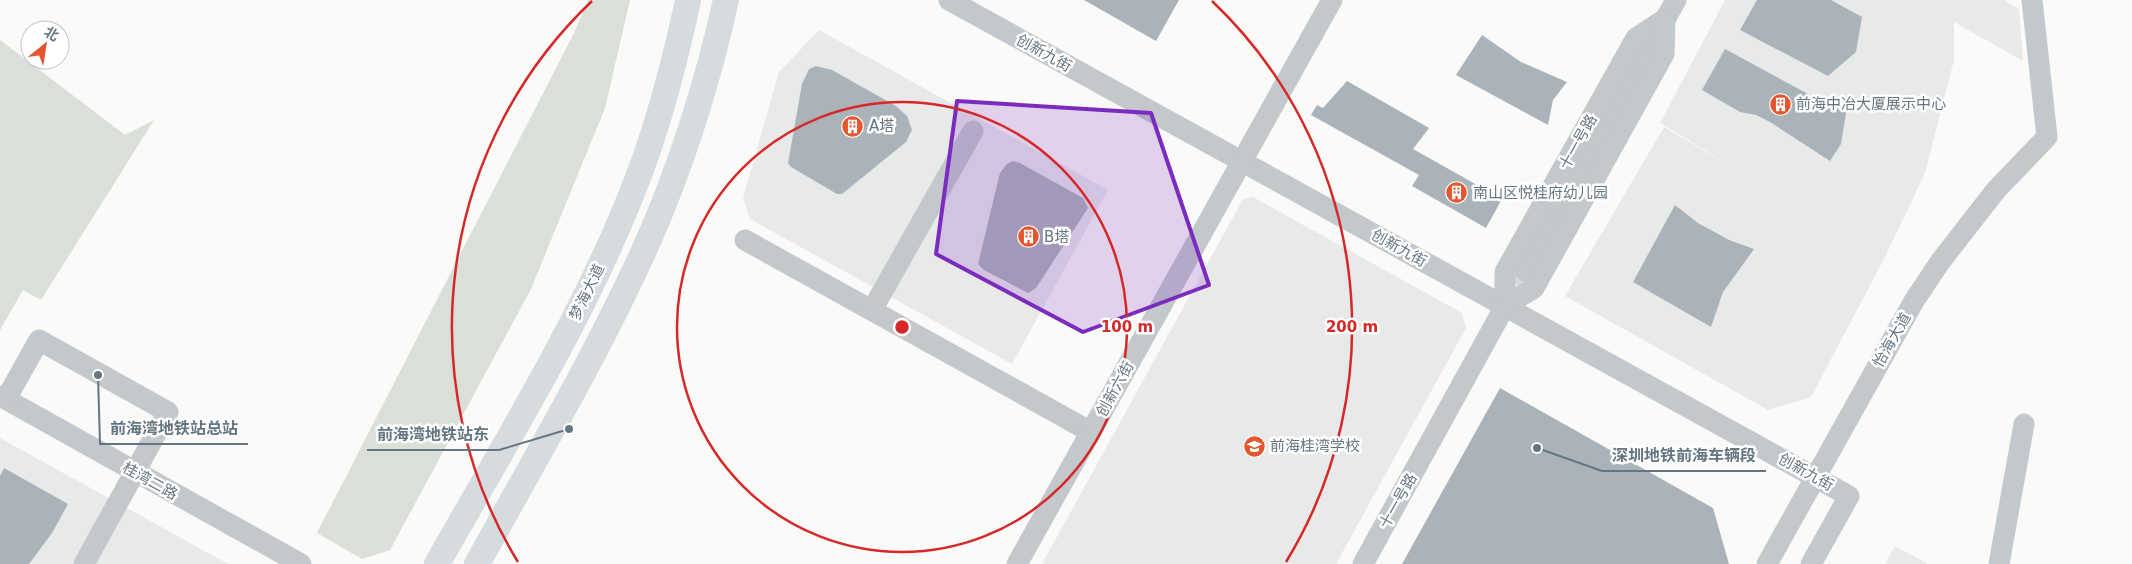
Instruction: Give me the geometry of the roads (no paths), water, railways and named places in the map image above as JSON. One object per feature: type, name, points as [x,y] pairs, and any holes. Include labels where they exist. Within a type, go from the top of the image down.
[{"type":"main road","name":"梦海大道","points":[[437,564],[567,333],[598,270],[646,154],[663,104],[688,0]]},
{"type":"main road","points":[[476,564],[594,350],[650,237],[696,112],[726,0]]},
{"type":"main road","points":[[419,564],[456,530]]},
{"type":"street","name":"创新九街","points":[[949,0],[1849,496],[1811,564]]},
{"type":"street","name":"创新六街","points":[[1017,564],[1332,0]]},
{"type":"street","name":"十一号路","points":[[1506,306],[1505,272],[1636,38],[1665,19],[1676,0]]},
{"type":"street","name":"怡海大道","points":[[1767,564],[1914,301],[1940,262],[1996,190],[2047,137],[2032,0]]},
{"type":"street","name":"十一号路","points":[[1363,564],[1506,306],[1534,288],[1583,201],[1664,54],[1665,19]]},
{"type":"street","points":[[1525,271],[1665,19]]},
{"type":"street","points":[[872,310],[973,131]]},
{"type":"street","points":[[745,240],[1091,432]]},
{"type":"street","points":[[3,398],[39,340],[168,412],[84,564]]},
{"type":"street","name":"桂湾二路","points":[[3,398],[134,472],[273,557],[301,564]]},
{"type":"street","points":[[1999,564],[2024,424]]},
{"type":"street","points":[[1351,564],[1398,479]]},
{"type":"tunnel","points":[[1500,312],[1525,271]]},
{"type":"place","name":"前海中冶大厦展示中心","points":[[1780,104]]},
{"type":"place","name":"A塔","points":[[853,126]]},
{"type":"place","name":"南山区悦桂府幼儿园","points":[[1457,193]]},
{"type":"place","name":"B塔","points":[[1028,237]]},
{"type":"place","name":"前海湾地铁站总站","points":[[98,375]]},
{"type":"place","name":"前海湾地铁站东","points":[[569,429]]},
{"type":"place","name":"前海桂湾学校","points":[[1254,446]]},
{"type":"place","name":"深圳地铁前海车辆段","points":[[1537,448]]}]
